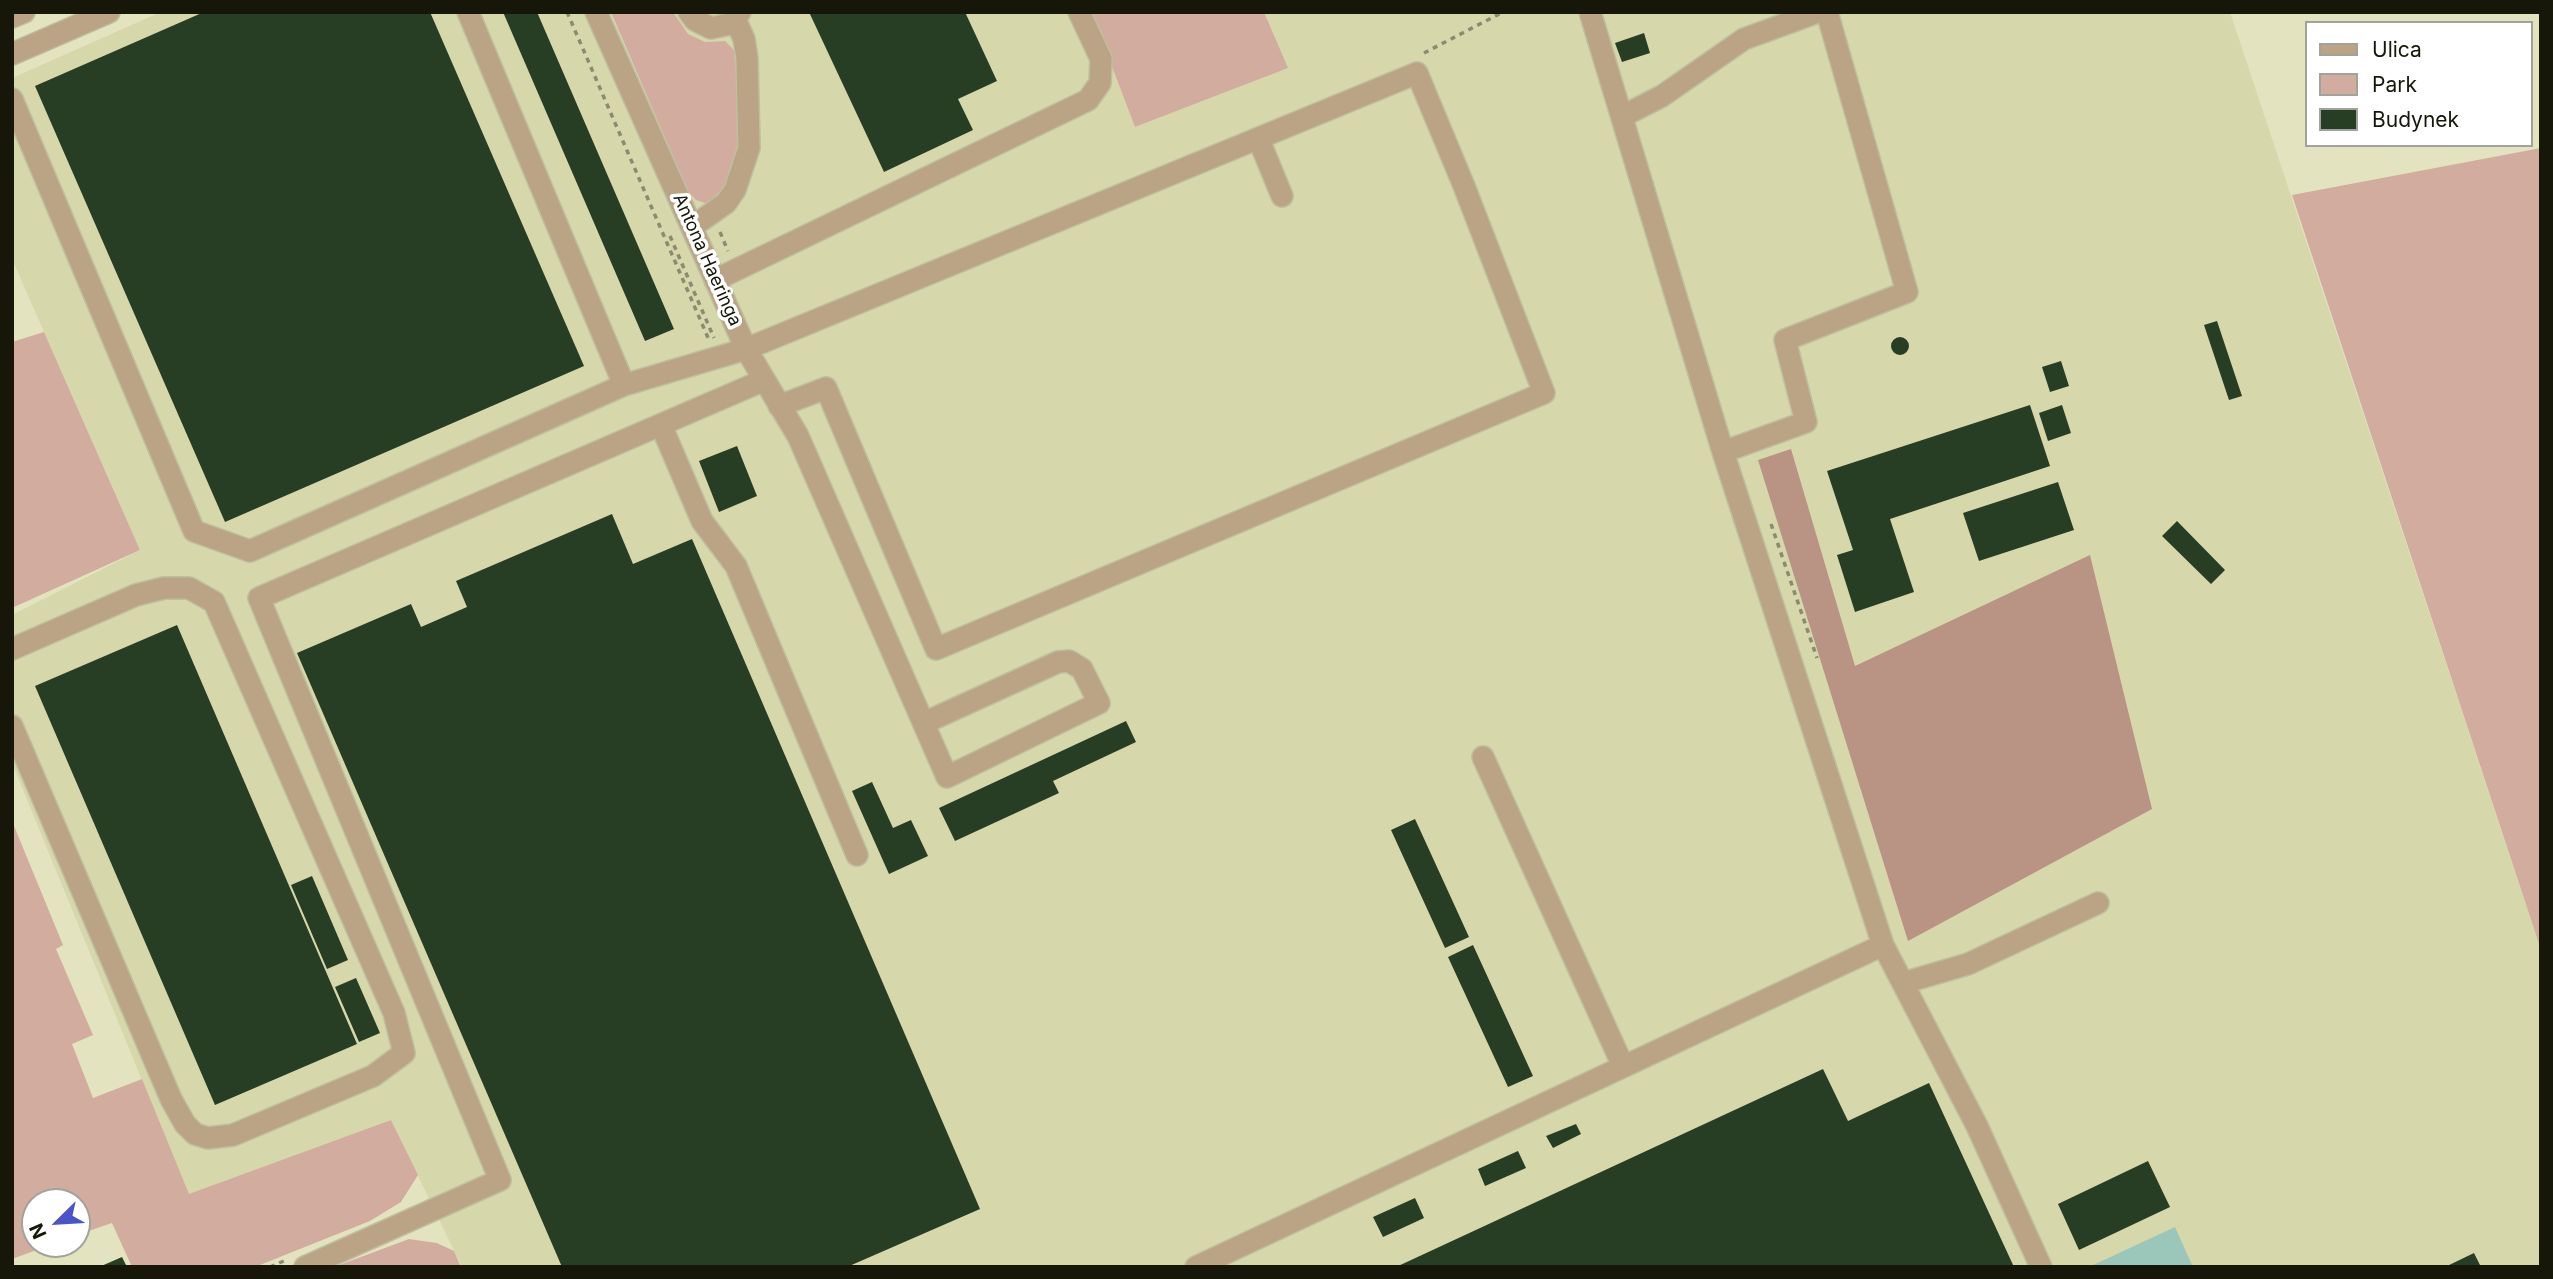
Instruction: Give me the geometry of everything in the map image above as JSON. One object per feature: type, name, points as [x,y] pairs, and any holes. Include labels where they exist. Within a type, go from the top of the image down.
[{"type":"street","points":[[12,17],[24,12]]},
{"type":"street","points":[[12,54],[109,12]]},
{"type":"street","points":[[468,12],[624,385]]},
{"type":"street","name":"Antona Haeringa","points":[[596,12],[746,349],[762,381],[798,436],[947,777],[1099,703],[1082,669],[1069,661],[1058,662],[924,723]]},
{"type":"street","points":[[689,12],[695,20],[711,28],[721,28],[737,16],[747,58],[749,148],[735,190],[726,203],[692,227]]},
{"type":"street","points":[[715,279],[1088,100],[1100,83],[1101,59],[1079,12]]},
{"type":"street","points":[[1590,12],[1723,452],[1883,945],[1977,1126],[2041,1267]]},
{"type":"street","points":[[1623,116],[1662,96],[1744,39],[1818,12]]},
{"type":"street","points":[[1723,452],[1806,422],[1785,340],[1907,292],[1827,12]]},
{"type":"street","points":[[12,99],[194,531],[250,551],[624,385],[746,349],[1417,73],[1544,393],[936,649],[827,388],[779,406]]},
{"type":"street","points":[[1259,140],[1282,197]]},
{"type":"street","points":[[310,1265],[499,1180],[259,598],[762,381]]},
{"type":"street","points":[[661,425],[702,521],[736,566],[857,855]]},
{"type":"street","points":[[12,649],[136,595],[164,588],[189,588],[214,602],[394,1013],[404,1053],[373,1076],[233,1135],[208,1138],[195,1133],[171,1099],[12,726]]},
{"type":"street","points":[[1483,757],[1623,1066]]},
{"type":"street","points":[[1903,983],[1968,964],[2098,903]]},
{"type":"street","points":[[1196,1267],[1883,945]]},
{"type":"path","points":[[568,12],[716,358]]},
{"type":"path","points":[[1417,73],[1421,54],[1503,12]]},
{"type":"path","points":[[1768,517],[1817,658]]},
{"type":"shaded area","points":[[161,12],[1091,12],[1135,127],[1287,68],[1264,12],[2230,12],[2541,950],[2541,1267],[462,1267],[391,1120],[189,1195],[12,763],[12,615],[140,550],[12,259],[12,78]]},
{"type":"shaded area","points":[[1791,449],[1855,666],[2090,555],[2152,809],[1908,941],[1758,460]]},
{"type":"green space","points":[[611,12],[673,12],[688,34],[705,42],[725,41],[734,50],[740,124],[737,147],[724,187],[708,204],[696,200],[688,191]]},
{"type":"green space","points":[[1091,12],[1264,12],[1288,68],[1135,127]]},
{"type":"green space","points":[[2541,148],[2541,950],[2292,195]]},
{"type":"green space","points":[[44,332],[140,550],[12,608],[12,342]]},
{"type":"green space","points":[[12,821],[63,945],[56,949],[93,1035],[72,1044],[93,1098],[142,1079],[189,1194],[391,1120],[418,1175],[401,1202],[370,1221],[255,1267],[132,1267],[112,1223],[91,1230],[91,1188],[21,1188],[21,1256],[12,1259]]},
{"type":"green space","points":[[409,1239],[437,1243],[454,1251],[461,1267],[334,1267]]},
{"type":"water","points":[[2175,1227],[2192,1265],[2091,1267],[2091,1266]]},
{"type":"building","points":[[204,12],[430,12],[584,366],[225,522],[35,86]]},
{"type":"building","points":[[503,12],[537,12],[674,329],[645,341]]},
{"type":"building","points":[[809,12],[965,12],[997,81],[958,99],[973,130],[884,172]]},
{"type":"building","points":[[1644,33],[1650,53],[1622,62],[1615,43]]},
{"type":"building","points":[[2217,321],[2242,396],[2229,400],[2204,325]]},
{"type":"building","points":[[1900,337],[1906,340],[1909,346],[1906,352],[1900,355],[1894,352],[1891,346],[1894,340]]},
{"type":"building","points":[[2061,361],[2069,386],[2050,392],[2042,367]]},
{"type":"building","points":[[2030,405],[2050,466],[1890,519],[1914,592],[1855,612],[1837,555],[1853,550],[1827,471]]},
{"type":"building","points":[[2062,405],[2071,433],[2048,441],[2039,413]]},
{"type":"building","points":[[737,446],[757,496],[719,512],[699,461]]},
{"type":"building","points":[[2058,482],[2074,530],[1979,561],[1963,513]]},
{"type":"building","points":[[612,514],[633,564],[692,539],[980,1209],[847,1267],[562,1267],[297,653],[411,604],[421,627],[467,607],[456,581]]},
{"type":"building","points":[[2177,521],[2225,570],[2211,584],[2162,536]]},
{"type":"building","points":[[177,625],[357,1044],[215,1105],[35,686]]},
{"type":"building","points":[[1126,721],[1136,742],[1053,781],[1059,793],[955,841],[939,808]]},
{"type":"building","points":[[872,782],[893,828],[911,820],[928,856],[889,874],[852,791]]},
{"type":"building","points":[[1415,819],[1469,937],[1445,948],[1391,830]]},
{"type":"building","points":[[312,876],[348,960],[327,969],[291,885]]},
{"type":"building","points":[[1473,945],[1533,1076],[1508,1087],[1448,957]]},
{"type":"building","points":[[356,978],[380,1033],[359,1042],[335,987]]},
{"type":"building","points":[[1823,1069],[1848,1121],[1929,1083],[2014,1267],[1396,1267]]},
{"type":"building","points":[[1576,1124],[1581,1134],[1553,1148],[1546,1136]]},
{"type":"building","points":[[1518,1151],[1526,1168],[1485,1186],[1478,1169]]},
{"type":"building","points":[[2148,1161],[2170,1207],[2079,1250],[2058,1204]]},
{"type":"building","points":[[1415,1198],[1424,1218],[1383,1237],[1373,1217]]},
{"type":"building","points":[[2474,1253],[2481,1267],[2445,1267]]},
{"type":"building","points":[[122,1257],[127,1267],[99,1267]]}]
